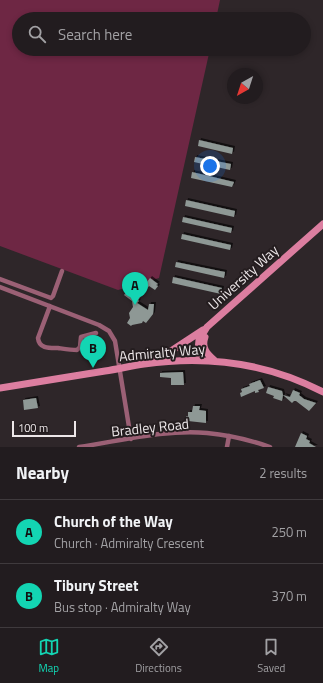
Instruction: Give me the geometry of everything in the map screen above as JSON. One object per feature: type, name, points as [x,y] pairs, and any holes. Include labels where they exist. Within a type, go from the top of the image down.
[{"type":"main road","name":"University Way","points":[[198,360],[200,340],[207,327],[322,224]]},
{"type":"main road","points":[[215,360],[206,352],[203,343],[217,318]]},
{"type":"main road","points":[[144,364],[168,353],[207,327]]},
{"type":"main road","name":"Admiralty Way","points":[[0,388],[144,364],[215,360],[263,368],[287,376],[323,392]]},
{"type":"street","points":[[0,279],[51,298],[62,271]]},
{"type":"street","points":[[0,287],[99,325],[109,331],[114,338],[131,439]]},
{"type":"street","points":[[50,306],[38,338],[39,343],[45,347],[77,350],[80,346],[81,337],[96,333]]},
{"type":"street","name":"Bradley Road","points":[[79,447],[177,432],[207,433],[229,436],[270,447]]},
{"type":"street","points":[[227,447],[229,436]]},
{"type":"shaded area","points":[[0,0],[220,0],[217,12],[12,12],[12,56],[208,56],[159,278],[118,290],[0,246]]},
{"type":"building","points":[[199,140],[233,148],[232,154],[198,146]]},
{"type":"building","points":[[195,157],[231,164],[230,170],[194,162]]},
{"type":"building","points":[[192,172],[234,182],[232,187],[191,178]]},
{"type":"building","points":[[186,200],[235,211],[234,217],[185,206]]},
{"type":"building","points":[[183,217],[232,228],[231,233],[182,222]]},
{"type":"building","points":[[182,234],[231,245],[230,250],[181,239]]},
{"type":"building","points":[[176,262],[225,272],[224,278],[175,267]]},
{"type":"building","points":[[173,277],[222,288],[221,294],[172,283]]},
{"type":"building","points":[[150,278],[158,284],[156,285],[158,286],[155,290],[149,286],[137,303],[148,310],[149,304],[154,304],[153,314],[146,323],[143,321],[142,323],[131,326],[127,323],[130,318],[129,313],[133,307],[132,301],[124,295],[128,290],[136,296]]},
{"type":"building","points":[[183,372],[184,385],[171,385],[171,378],[160,377],[160,373]]},
{"type":"building","points":[[260,380],[264,388],[258,390],[259,392],[255,393],[255,391],[241,397],[241,389]]},
{"type":"building","points":[[268,387],[282,391],[282,401],[273,398],[274,396],[266,393]]},
{"type":"building","points":[[293,390],[300,393],[299,395],[304,399],[316,403],[309,411],[296,401],[292,403],[283,395],[290,397]]},
{"type":"building","points":[[36,398],[38,408],[24,410],[23,400]]},
{"type":"building","points":[[193,406],[200,406],[199,410],[206,411],[206,423],[188,421],[186,416],[188,416],[188,412],[192,412]]},
{"type":"building","points":[[301,433],[307,436],[306,439],[310,441],[309,443],[316,447],[295,447]]},
{"type":"place","name":"Church of the Way","points":[[135,305]]},
{"type":"place","name":"Tibury Street","points":[[93,368]]}]
